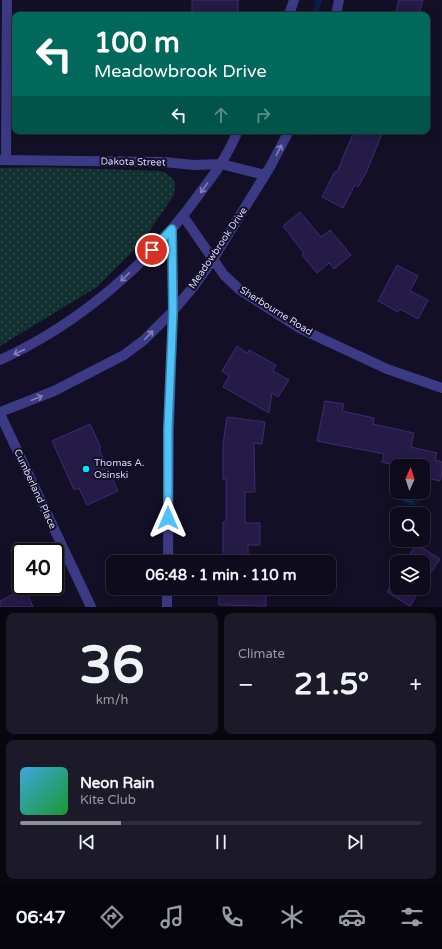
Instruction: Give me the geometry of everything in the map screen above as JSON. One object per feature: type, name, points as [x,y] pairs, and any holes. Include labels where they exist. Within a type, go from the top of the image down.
[{"type":"street","points":[[3,160],[7,0]]},
{"type":"street","points":[[290,12],[294,0]]},
{"type":"street","points":[[337,12],[339,0]]},
{"type":"street","points":[[0,360],[25,349],[85,310],[121,280],[183,216],[221,164],[236,134]]},
{"type":"street","name":"Meadowbrook Drive","points":[[0,413],[54,391],[124,355],[144,340],[173,311],[194,286],[213,259],[265,175],[287,134]]},
{"type":"street","name":"Dakota Street","points":[[3,160],[164,162],[194,165],[221,164],[265,175]]},
{"type":"street","name":"Sherbourne Road","points":[[183,216],[224,275],[240,290],[301,329],[387,369],[442,388]]},
{"type":"street","points":[[168,555],[168,428],[173,311],[172,229]]},
{"type":"street","name":"Cumberland Place","points":[[0,413],[91,607]]},
{"type":"street","points":[[167,595],[167,607]]},
{"type":"green space","points":[[41,167],[164,172],[173,179],[175,184],[174,195],[141,243],[97,287],[0,346],[0,168]]},
{"type":"water","points":[[420,499],[415,505],[408,505],[401,500]]},
{"type":"building","points":[[192,0],[238,0],[238,12],[192,12]]},
{"type":"building","points":[[399,0],[423,0],[420,12],[396,12]]},
{"type":"building","points":[[353,134],[382,134],[367,171],[358,187],[355,185],[343,208],[322,197],[335,171],[337,172]]},
{"type":"building","points":[[300,212],[321,237],[330,230],[351,255],[334,269],[329,263],[317,273],[302,255],[304,253],[283,226]]},
{"type":"building","points":[[397,265],[418,276],[410,291],[428,300],[418,319],[400,309],[398,312],[378,301]]},
{"type":"building","points":[[237,346],[247,353],[249,350],[276,365],[273,371],[289,380],[278,397],[272,393],[269,413],[223,387],[229,376],[222,371]]},
{"type":"building","points":[[325,401],[344,404],[342,411],[374,418],[373,424],[414,433],[411,447],[437,453],[435,460],[442,462],[440,481],[430,479],[430,459],[390,459],[390,464],[382,462],[384,454],[317,441]]},
{"type":"building","points":[[227,417],[265,422],[262,444],[254,443],[255,492],[245,492],[245,523],[260,523],[260,545],[248,545],[248,555],[223,555],[223,522],[226,522],[226,479],[223,479],[223,444]]},
{"type":"building","name":"Thomas A. Osinski","points":[[90,424],[101,448],[99,449],[118,491],[87,505],[79,488],[74,490],[52,441]]},
{"type":"building","points":[[414,547],[421,547],[440,559],[430,574],[430,555],[409,555]]},
{"type":"building","points":[[12,595],[28,595],[33,607],[0,607],[0,601]]},
{"type":"building","points":[[219,595],[266,595],[266,606],[219,605]]},
{"type":"building","points":[[392,595],[417,595],[410,606]]},
{"type":"waterway","points":[[316,12],[319,0]]},
{"type":"place","name":"Thomas A. Osinski","points":[[86,469]]},
{"type":"route","points":[[152,250],[172,229],[173,311],[168,428],[168,518]]}]
